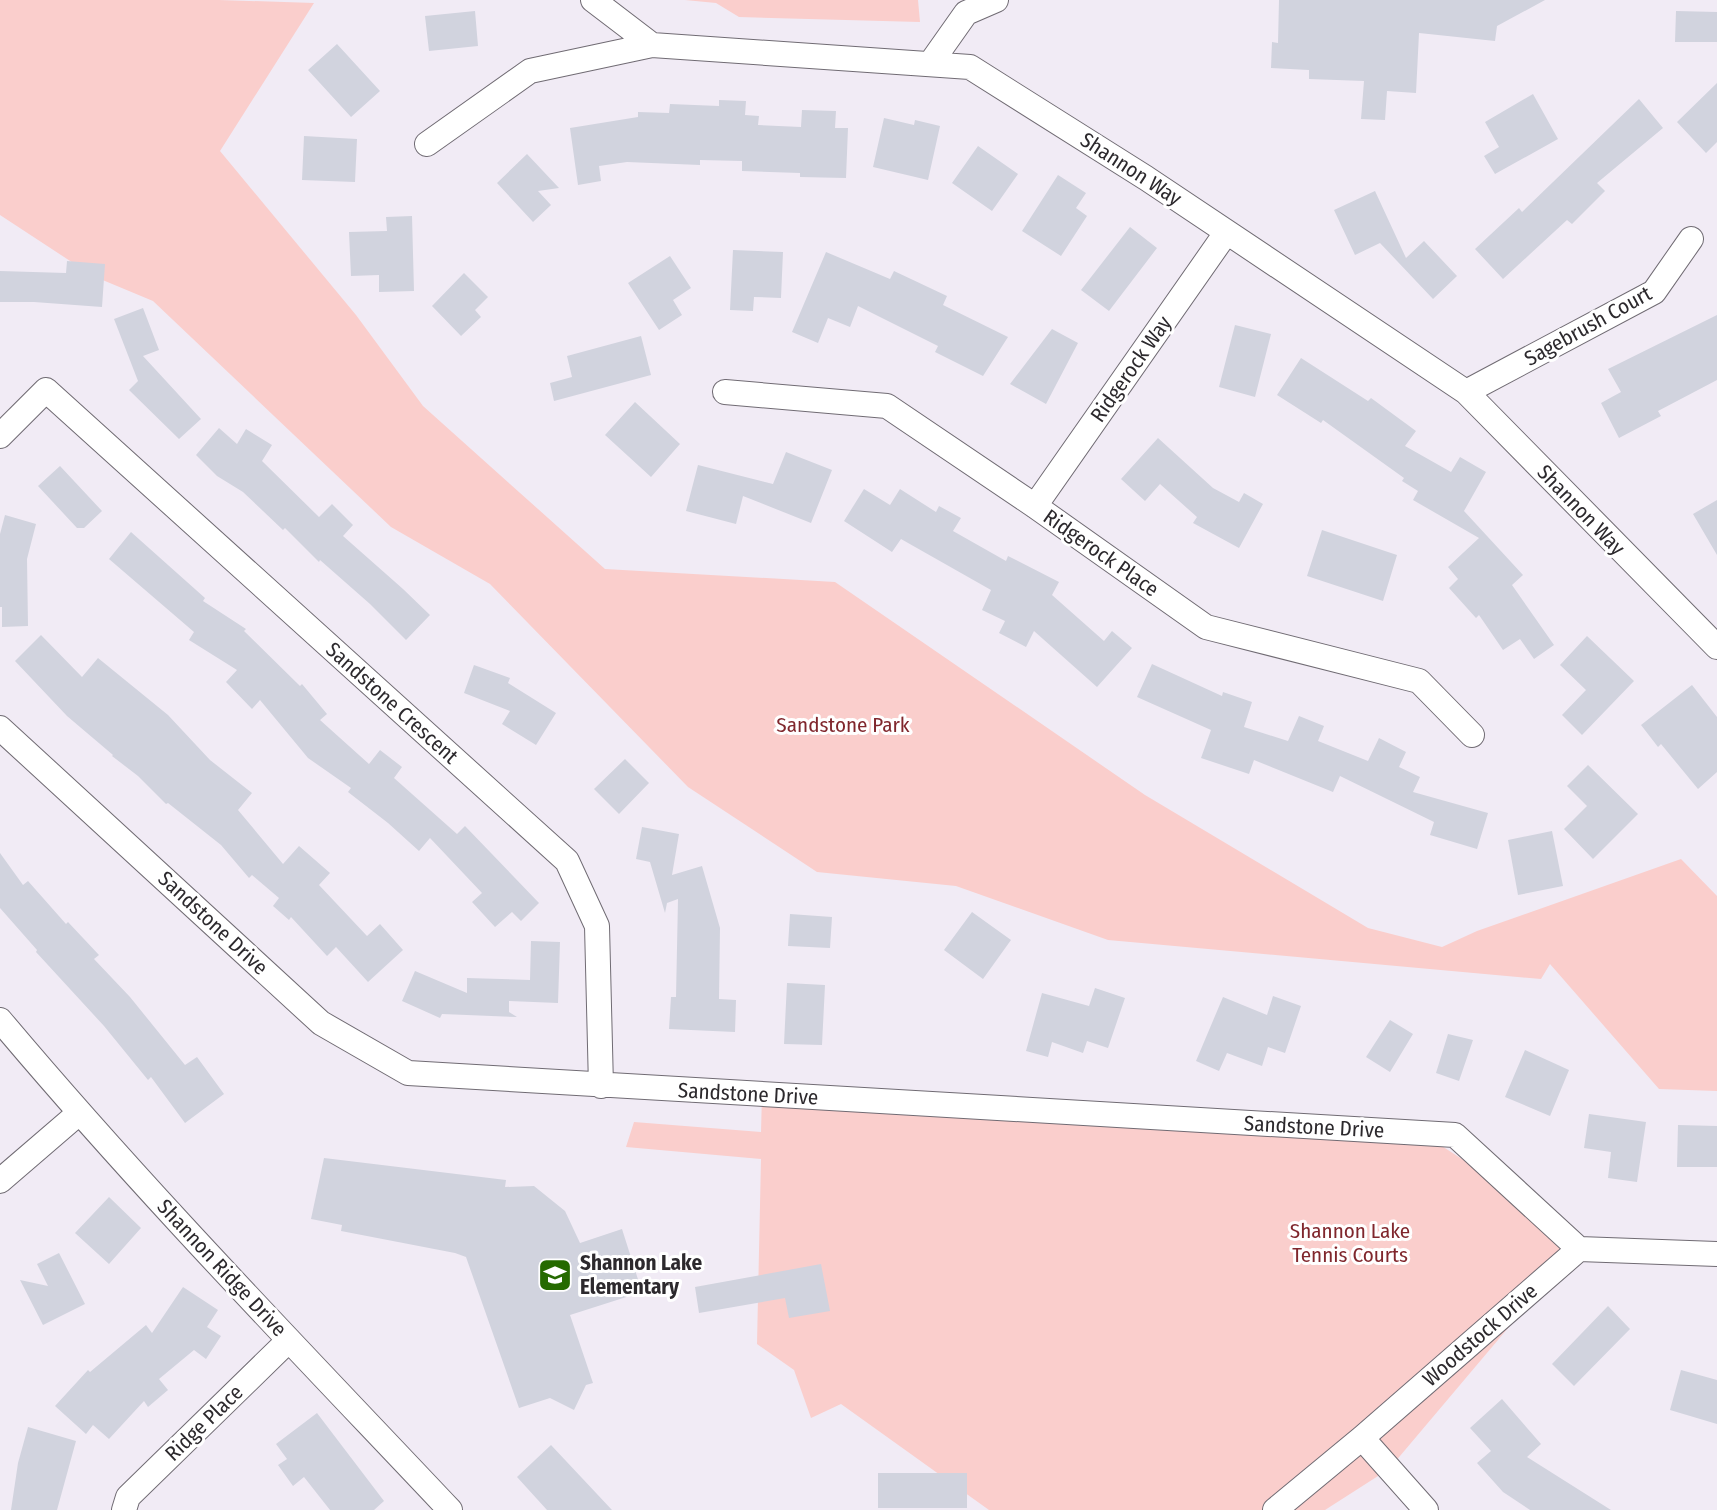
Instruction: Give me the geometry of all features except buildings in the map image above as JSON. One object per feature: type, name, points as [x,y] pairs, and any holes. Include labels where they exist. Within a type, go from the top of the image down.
[{"type":"street","points":[[593,0],[652,46]]},
{"type":"street","points":[[930,64],[966,13],[996,0]]},
{"type":"street","name":"Shannon Way","points":[[427,144],[530,71],[652,46],[970,66],[1146,178],[1466,393],[1712,636]]},
{"type":"street","name":"Ridgerock Way","points":[[1035,506],[1227,233]]},
{"type":"street","name":"Sagebrush Court","points":[[1466,393],[1654,292],[1691,239]]},
{"type":"street","name":"Sandstone Crescent","points":[[0,436],[46,390],[567,862],[597,926],[601,1086]]},
{"type":"street","name":"Ridgerock Place","points":[[725,392],[887,406],[1206,627],[1419,681],[1472,735]]},
{"type":"street","name":"Sandstone Drive","points":[[0,728],[321,1023],[408,1073],[1455,1135],[1579,1249]]},
{"type":"street","name":"Shannon Ridge Drive","points":[[0,1020],[79,1113],[450,1510]]},
{"type":"street","points":[[0,1181],[79,1113]]},
{"type":"street","points":[[1579,1249],[1717,1254]]},
{"type":"street","name":"Woodstock Drive","points":[[1275,1510],[1579,1249]]},
{"type":"street","name":"Ridge Place","points":[[124,1510],[128,1497],[289,1340]]},
{"type":"street","points":[[1362,1438],[1426,1510]]},
{"type":"green space","name":"Sandstone Park","points":[[0,0],[314,3],[220,151],[356,315],[423,406],[605,569],[835,582],[1145,795],[1368,928],[1442,947],[1477,931],[1681,859],[1717,896],[1717,1091],[1659,1089],[1550,964],[1541,979],[1108,940],[956,886],[817,872],[688,787],[490,584],[391,527],[153,301],[93,276],[0,215]]},
{"type":"green space","points":[[685,0],[918,0],[920,22],[739,17],[716,3]]},
{"type":"green space","name":"Shannon Lake Tennis Courts","points":[[762,1094],[1431,1139],[1584,1238],[1389,1469],[1325,1510],[989,1510],[841,1404],[811,1418],[794,1370],[757,1344],[761,1159],[626,1147],[634,1122],[761,1132]]},
{"type":"place","name":"Shannon Lake Elementary","points":[[555,1275]]}]
